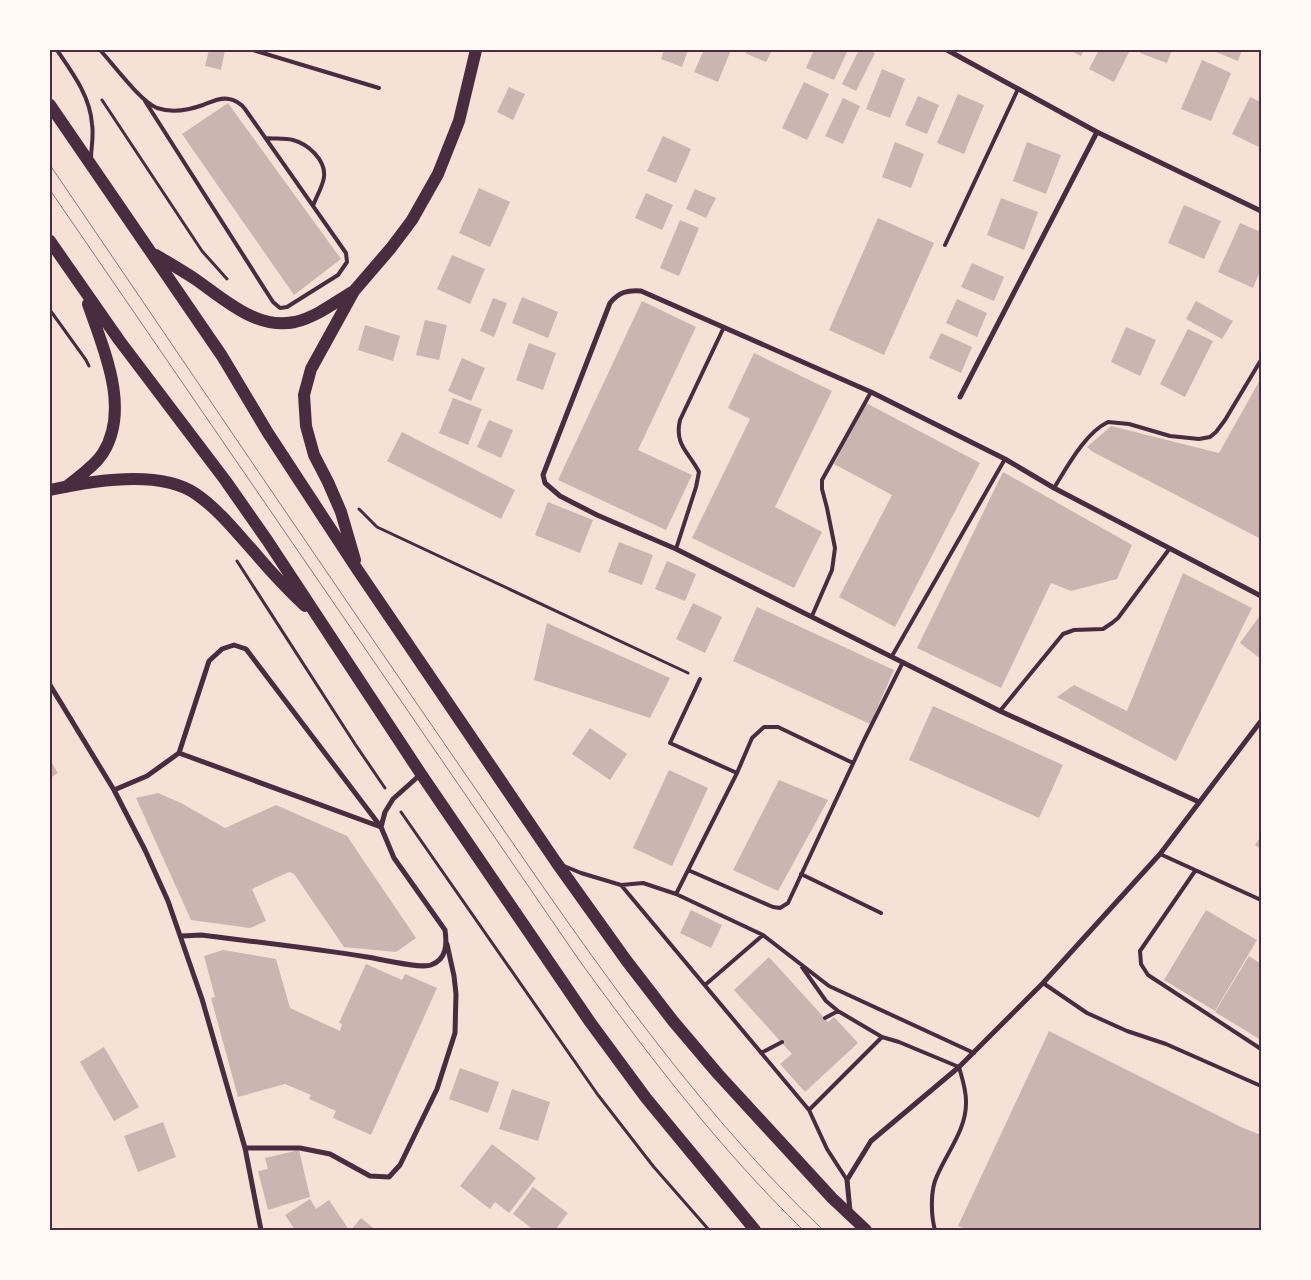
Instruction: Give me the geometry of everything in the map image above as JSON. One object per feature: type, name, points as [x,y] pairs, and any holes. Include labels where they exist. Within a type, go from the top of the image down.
[{"type":"main road","points":[[357,569],[341,512],[314,454],[306,426],[304,396],[311,369],[354,291],[392,248],[407,227],[438,174],[459,121],[476,50]]},
{"type":"main road","points":[[50,105],[222,356],[268,433],[357,569],[556,862],[626,960],[674,1021],[756,1116],[850,1216],[866,1230]]},
{"type":"main road","points":[[50,241],[119,340],[225,480],[320,619],[421,774],[580,1007],[635,1083],[755,1230]]},
{"type":"main road","points":[[152,253],[195,279],[235,308],[258,318],[274,322],[294,322],[316,314],[354,291]]},
{"type":"main road","points":[[66,486],[90,468],[103,453],[112,434],[114,411],[113,386],[84,290]]},
{"type":"main road","points":[[50,490],[66,486],[125,479],[149,479],[165,481],[194,493],[226,519],[285,587],[320,619]]},
{"type":"street","points":[[947,50],[1097,132],[1261,211]]},
{"type":"street","points":[[960,397],[1097,132]]},
{"type":"street","points":[[1199,802],[1000,711],[676,549],[597,516],[560,496],[545,483],[543,475],[608,308],[617,294],[628,290],[641,290],[871,392],[1005,459],[1054,488],[1261,596]]},
{"type":"street","points":[[114,790],[147,776],[180,753],[209,661],[222,649],[234,645],[246,649],[381,827],[394,858],[444,930],[456,994],[455,1033],[437,1088],[400,1165],[389,1177],[370,1176],[330,1154],[300,1148],[246,1148]]},
{"type":"street","points":[[50,685],[114,790],[168,901],[182,936],[246,1148],[261,1230]]},
{"type":"street","points":[[850,1216],[847,1180],[870,1141],[959,1067],[1043,983],[1160,854],[1261,721]]},
{"type":"street","points":[[180,753],[381,827]]},
{"type":"street","points":[[381,827],[385,812],[393,799],[421,774]]},
{"type":"street","points":[[182,936],[201,935],[430,966],[442,958],[447,944]]},
{"type":"lane","points":[[57,50],[80,85],[88,106],[92,124],[90,164]]},
{"type":"lane","points":[[100,50],[145,101],[273,302],[280,308],[287,307],[338,275],[347,262],[346,253],[266,138],[239,103],[228,98],[219,99],[176,111],[158,108],[145,101]]},
{"type":"lane","points":[[253,50],[379,88]]},
{"type":"lane","points":[[945,245],[1018,89]]},
{"type":"lane","points":[[266,138],[294,140],[318,156],[323,166],[324,177],[313,206]]},
{"type":"lane","points":[[676,549],[699,472],[679,441],[677,430],[724,327]]},
{"type":"lane","points":[[1054,488],[1091,435],[1108,422],[1129,424],[1170,436],[1199,439],[1210,437],[1216,432],[1261,360]]},
{"type":"lane","points":[[812,616],[832,570],[834,548],[828,508],[822,489],[822,480],[871,392]]},
{"type":"lane","points":[[892,656],[1005,459]]},
{"type":"lane","points":[[1000,711],[1063,634],[1074,630],[1103,629],[1118,618],[1170,548]]},
{"type":"lane","points":[[688,870],[773,907],[780,908],[788,903],[853,763],[903,662]]},
{"type":"lane","points":[[700,679],[670,743],[737,773]]},
{"type":"lane","points":[[676,894],[737,773],[752,738],[764,727],[778,727],[853,763]]},
{"type":"lane","points":[[1160,854],[1261,900]]},
{"type":"lane","points":[[556,862],[581,873],[621,885],[642,883],[676,894],[763,935],[829,986],[974,1053]]},
{"type":"lane","points":[[1195,871],[1140,951],[1141,964],[1148,975],[1261,1049]]},
{"type":"lane","points":[[801,874],[881,914]]},
{"type":"lane","points":[[621,885],[809,1110],[828,1149],[847,1180]]},
{"type":"lane","points":[[705,985],[763,935]]},
{"type":"lane","points":[[798,962],[826,1001],[838,1011],[882,1037],[899,1042],[959,1067],[965,1087],[966,1103],[959,1132],[936,1178],[931,1206],[935,1230]]},
{"type":"lane","points":[[1043,983],[1087,1013],[1127,1031],[1166,1044],[1261,1086]]},
{"type":"lane","points":[[824,1018],[838,1011]]},
{"type":"lane","points":[[809,1110],[882,1037]]},
{"type":"lane","points":[[762,1053],[782,1042]]},
{"type":"path","points":[[99,97],[202,251],[232,285]]},
{"type":"path","points":[[50,310],[90,368]]},
{"type":"path","points":[[356,506],[378,527],[700,679]]},
{"type":"path","points":[[234,557],[355,744],[598,1095],[654,1166],[709,1230]]},
{"type":"building","points":[[209,50],[225,50],[221,70],[205,66]]},
{"type":"building","points":[[664,50],[688,50],[682,67],[661,59]]},
{"type":"building","points":[[704,50],[731,50],[718,82],[694,72]]},
{"type":"building","points":[[747,50],[772,50],[766,62],[745,53]]},
{"type":"building","points":[[814,50],[848,50],[834,80],[806,68]]},
{"type":"building","points":[[859,50],[869,50],[875,53],[856,91],[842,84]]},
{"type":"building","points":[[1069,50],[1084,50],[1081,56]]},
{"type":"building","points":[[1099,50],[1130,50],[1114,82],[1089,69]]},
{"type":"building","points":[[1141,50],[1172,50],[1167,63],[1140,53]]},
{"type":"building","points":[[1211,50],[1242,50],[1238,61]]},
{"type":"building","points":[[1202,60],[1231,73],[1211,121],[1181,109]]},
{"type":"building","points":[[882,69],[905,79],[890,118],[866,109]]},
{"type":"building","points":[[804,82],[829,94],[807,140],[782,128]]},
{"type":"building","points":[[509,87],[525,94],[513,120],[497,112]]},
{"type":"building","points":[[958,94],[984,105],[964,154],[937,143]]},
{"type":"building","points":[[918,96],[939,105],[927,134],[905,125]]},
{"type":"building","points":[[1250,97],[1261,102],[1261,148],[1232,134]]},
{"type":"building","points":[[843,98],[860,106],[843,144],[825,136]]},
{"type":"building","points":[[228,103],[341,259],[294,295],[182,134]]},
{"type":"building","points":[[663,136],[691,149],[676,183],[647,171]]},
{"type":"building","points":[[895,142],[924,154],[911,188],[882,177]]},
{"type":"building","points":[[1027,142],[1061,155],[1046,194],[1013,181]]},
{"type":"building","points":[[479,188],[510,202],[490,247],[459,233]]},
{"type":"building","points":[[695,189],[716,198],[706,218],[686,209]]},
{"type":"building","points":[[646,193],[673,205],[662,230],[635,218]]},
{"type":"building","points":[[1001,198],[1038,212],[1024,250],[987,235]]},
{"type":"building","points":[[1184,205],[1221,221],[1204,259],[1168,243]]},
{"type":"building","points":[[878,218],[934,243],[884,355],[829,330]]},
{"type":"building","points":[[680,220],[699,228],[679,276],[660,268]]},
{"type":"building","points":[[1240,223],[1261,232],[1261,269],[1253,288],[1218,272]]},
{"type":"building","points":[[452,255],[485,269],[470,304],[437,289]]},
{"type":"building","points":[[972,263],[1004,277],[994,301],[961,287]]},
{"type":"building","points":[[522,297],[558,312],[548,338],[512,323]]},
{"type":"building","points":[[493,298],[507,303],[494,337],[480,331]]},
{"type":"building","points":[[957,299],[987,313],[977,337],[946,323]]},
{"type":"building","points":[[642,301],[696,327],[638,450],[692,475],[666,530],[558,480]]},
{"type":"building","points":[[1196,301],[1233,321],[1222,339],[1186,319]]},
{"type":"building","points":[[425,320],[447,325],[439,360],[416,355]]},
{"type":"building","points":[[365,325],[400,336],[393,361],[358,350]]},
{"type":"building","points":[[1126,327],[1156,340],[1140,376],[1111,362]]},
{"type":"building","points":[[1188,329],[1213,341],[1185,397],[1160,384]]},
{"type":"building","points":[[941,333],[972,347],[961,373],[929,358]]},
{"type":"building","points":[[529,343],[556,353],[543,390],[516,380]]},
{"type":"building","points":[[754,353],[832,391],[775,507],[822,532],[794,588],[692,538],[750,419],[728,408]]},
{"type":"building","points":[[462,358],[485,368],[471,401],[448,391]]},
{"type":"building","points":[[1261,378],[1261,539],[1093,452],[1087,447],[1111,426],[1219,453]]},
{"type":"building","points":[[453,398],[482,409],[468,445],[439,433]]},
{"type":"building","points":[[866,403],[980,463],[895,627],[839,597],[892,495],[834,464]]},
{"type":"building","points":[[489,420],[513,430],[501,458],[477,447]]},
{"type":"building","points":[[402,432],[515,490],[501,519],[387,461]]},
{"type":"building","points":[[1003,472],[1132,545],[1117,579],[1071,591],[1051,583],[1001,688],[917,648]]},
{"type":"building","points":[[548,502],[593,520],[580,553],[535,535]]},
{"type":"building","points":[[619,542],[653,555],[642,585],[608,572]]},
{"type":"building","points":[[667,561],[696,574],[685,601],[655,589]]},
{"type":"building","points":[[1183,573],[1252,608],[1176,761],[1057,697],[1074,685],[1127,711]]},
{"type":"building","points":[[693,603],[722,617],[705,653],[676,639]]},
{"type":"building","points":[[757,607],[894,670],[870,724],[733,661]]},
{"type":"building","points":[[1261,614],[1261,659],[1240,643]]},
{"type":"building","points":[[547,623],[670,678],[650,718],[534,680]]},
{"type":"building","points":[[933,706],[1063,765],[1039,818],[909,760]]},
{"type":"building","points":[[590,728],[627,754],[610,780],[572,754]]},
{"type":"building","points":[[50,760],[58,773],[50,778]]},
{"type":"building","points":[[669,770],[708,788],[672,866],[633,848]]},
{"type":"building","points":[[779,780],[828,800],[778,891],[733,870]]},
{"type":"building","points":[[158,793],[181,803],[225,828],[276,805],[347,836],[416,938],[396,952],[344,947],[294,874],[289,872],[252,889],[266,921],[250,928],[191,920],[136,798]]},
{"type":"building","points":[[1261,836],[1261,849],[1255,845]]},
{"type":"building","points":[[691,910],[722,925],[711,948],[680,933]]},
{"type":"building","points":[[1206,910],[1257,940],[1215,1011],[1164,980]]},
{"type":"building","points":[[223,950],[276,959],[290,1008],[340,1031],[342,1024],[339,1023],[366,964],[402,980],[405,974],[437,988],[371,1135],[333,1118],[336,1111],[309,1099],[311,1095],[285,1084],[238,1097],[211,998],[215,997],[204,956]]},
{"type":"building","points":[[1249,956],[1261,964],[1261,1040],[1215,1012]]},
{"type":"building","points":[[769,957],[828,1022],[834,1017],[858,1043],[805,1092],[780,1064],[792,1054],[734,990]]},
{"type":"building","points":[[1049,1031],[1243,1128],[1261,1135],[1261,1230],[968,1230],[958,1226]]},
{"type":"building","points":[[104,1047],[139,1107],[114,1121],[80,1062]]},
{"type":"building","points":[[460,1068],[499,1082],[488,1113],[449,1099]]},
{"type":"building","points":[[512,1089],[550,1102],[538,1141],[499,1129]]},
{"type":"building","points":[[163,1122],[176,1157],[138,1172],[124,1136]]},
{"type":"building","points":[[492,1144],[536,1178],[509,1213],[495,1202],[490,1209],[460,1186]]},
{"type":"building","points":[[299,1150],[310,1197],[268,1210],[258,1171],[268,1169],[265,1158]]},
{"type":"building","points":[[533,1187],[568,1213],[555,1230],[534,1230],[513,1214]]},
{"type":"building","points":[[310,1199],[316,1209],[329,1200],[349,1230],[295,1230],[285,1215]]},
{"type":"building","points":[[361,1218],[376,1230],[351,1230]]},
{"type":"tram line","points":[[50,165],[550,897],[634,1013],[724,1125],[772,1179],[823,1230]]},
{"type":"tram line","points":[[50,190],[579,960],[631,1031],[713,1134],[803,1230]]}]
